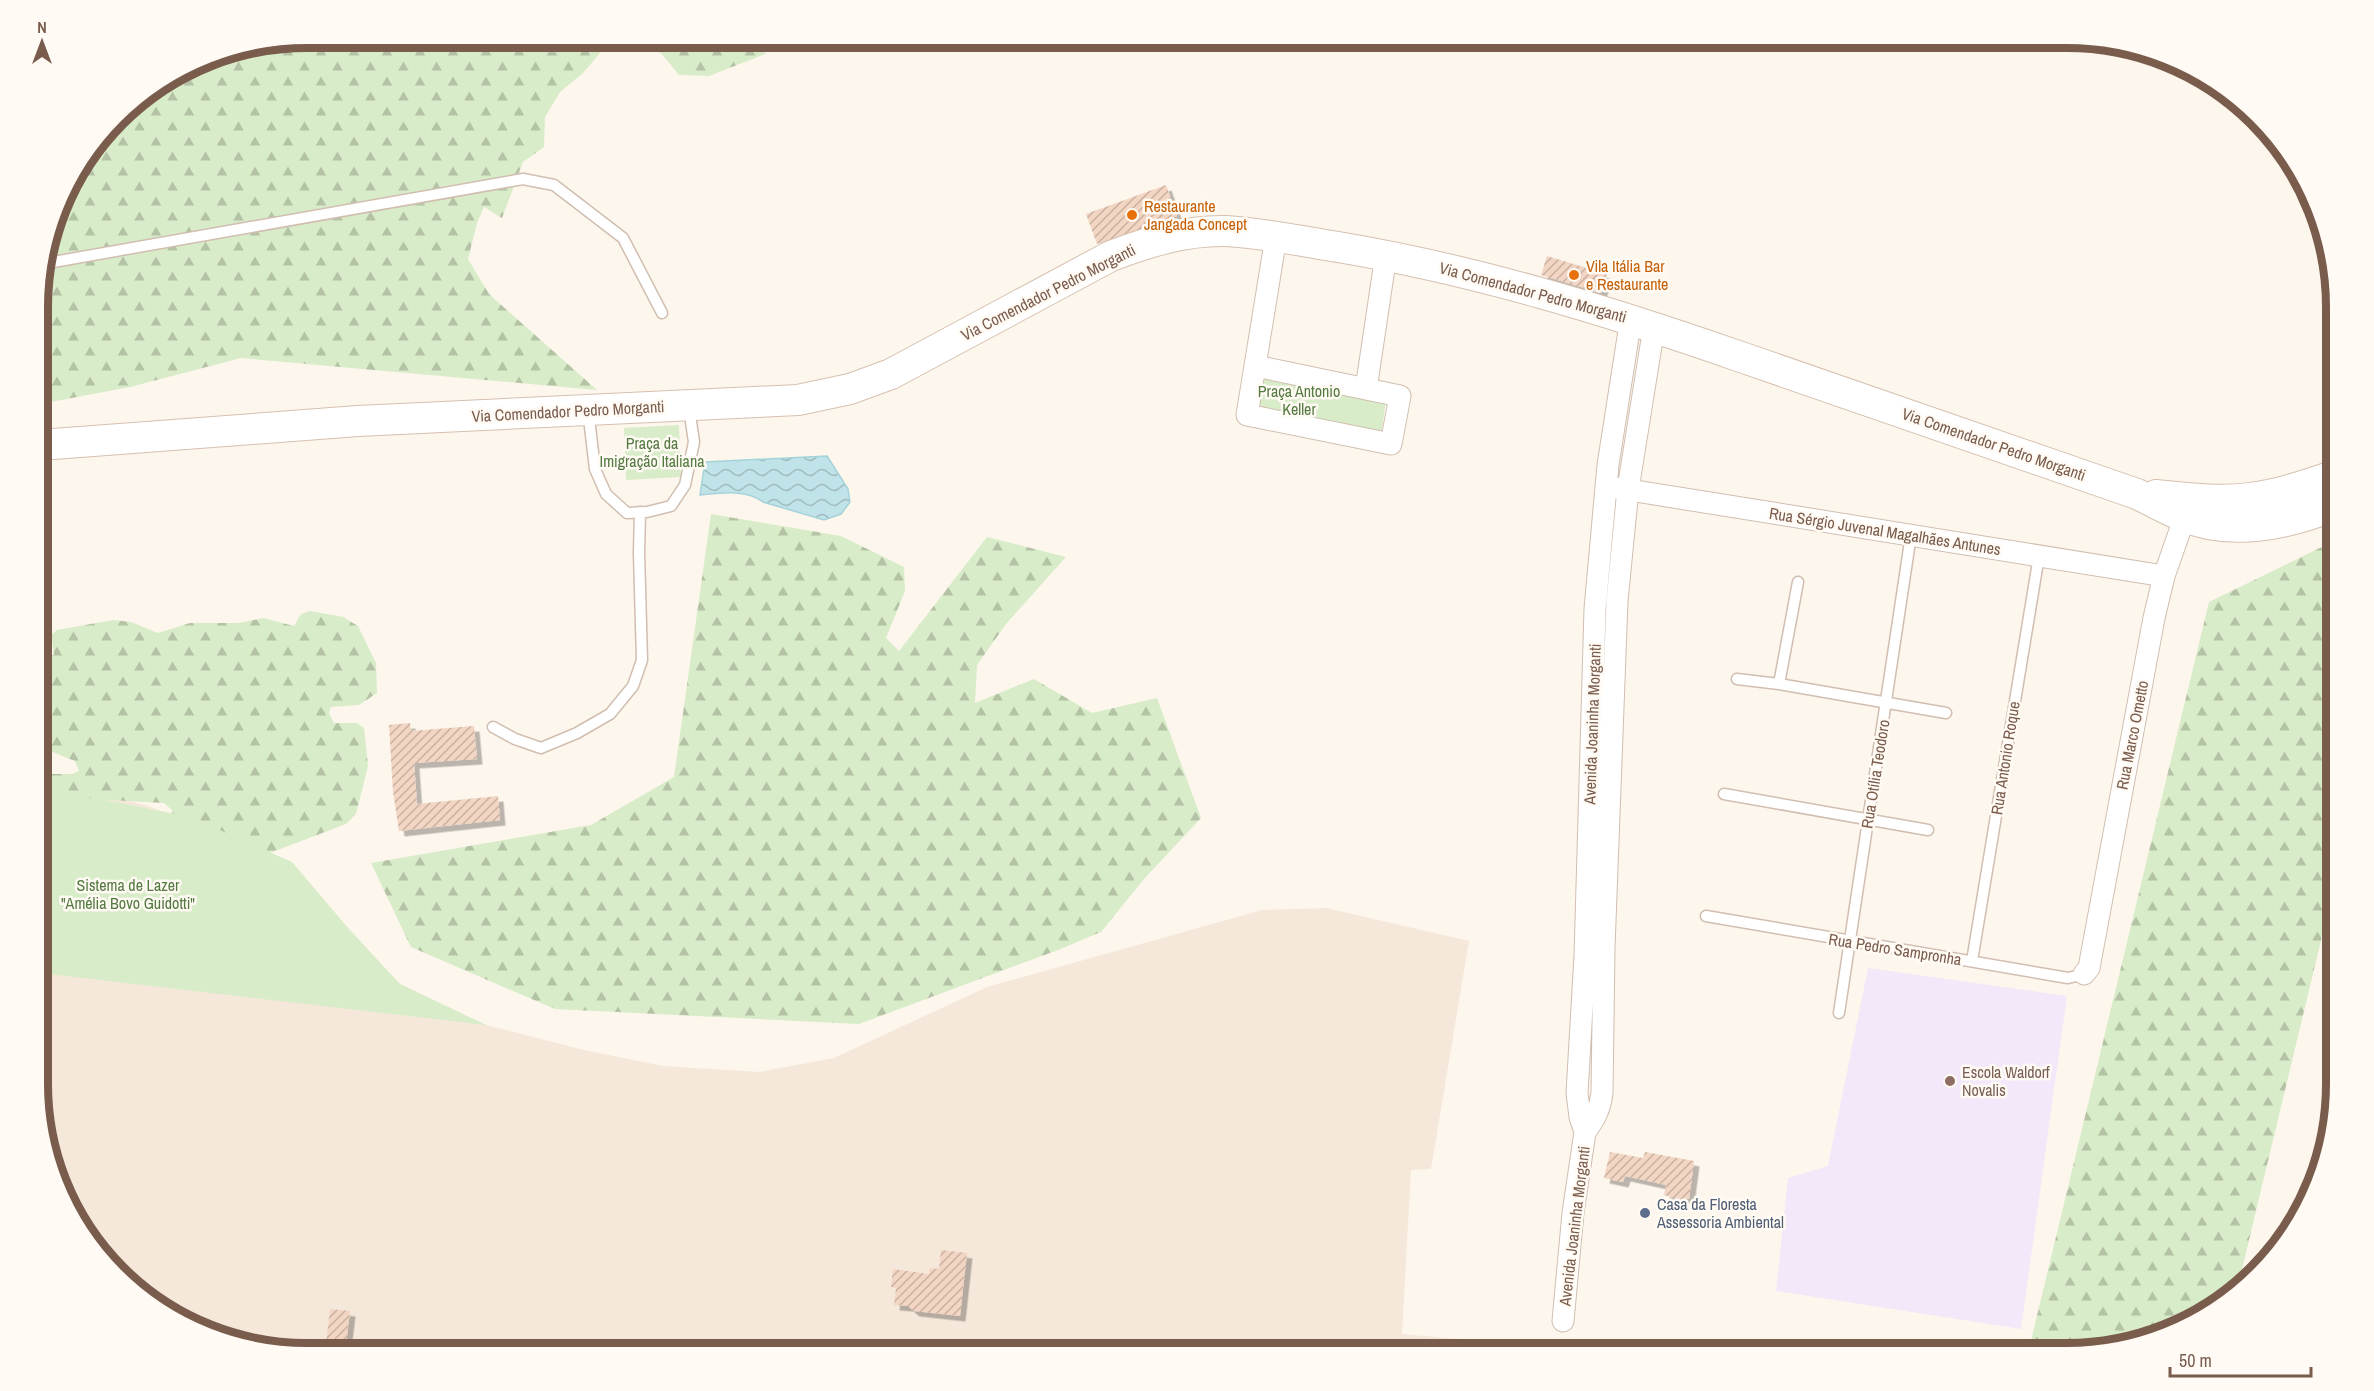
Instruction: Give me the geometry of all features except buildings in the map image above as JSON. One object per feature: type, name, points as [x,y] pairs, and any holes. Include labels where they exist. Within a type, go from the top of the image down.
[{"type":"street","name":"Via Comendador Pedro Morganti","points":[[48,444],[358,421],[798,400],[824,396],[891,374],[1111,256],[1148,242],[1186,234],[1224,231],[1386,255],[1526,288],[1643,322],[2137,494],[2188,508]]},
{"type":"street","points":[[1256,366],[1400,396],[1391,444],[1247,415],[1276,237]]},
{"type":"street","points":[[1366,389],[1386,255]]},
{"type":"street","name":"Avenida Joaninha Morganti","points":[[1594,957],[1595,609],[1606,487],[1643,322]]},
{"type":"street","name":"Avenida Joaninha Morganti","points":[[1563,1321],[1573,1213],[1585,1132],[1580,1117],[1577,1094],[1594,957],[1617,601],[1643,322]]},
{"type":"street","points":[[2188,508],[2288,491],[2326,479]]},
{"type":"street","name":"Rua Sérgio Juvenal Magalhães Antunes","points":[[1606,487],[2164,576]]},
{"type":"street","points":[[2188,508],[2212,524],[2272,525],[2305,518],[2326,510]]},
{"type":"street","name":"Rua Marco Ometto","points":[[2084,974],[2089,968],[2164,576],[2188,508]]},
{"type":"lane","points":[[52,262],[523,179],[554,185],[623,238],[662,313]]},
{"type":"lane","points":[[588,410],[594,469],[606,494],[627,513],[671,507],[685,485],[694,442],[688,405]]},
{"type":"lane","points":[[493,727],[541,748],[577,733],[610,714],[633,686],[642,660],[640,512]]},
{"type":"lane","name":"Rua Otília Teodoro","points":[[1839,1013],[1911,535]]},
{"type":"lane","name":"Rua Antonio Roque","points":[[1972,961],[2039,556]]},
{"type":"lane","points":[[1779,684],[1798,582]]},
{"type":"lane","points":[[1737,679],[1779,684],[1946,713]]},
{"type":"lane","points":[[1724,794],[1928,830]]},
{"type":"lane","name":"Rua Pedro Sampronha","points":[[1706,916],[2068,978],[2084,974]]},
{"type":"shaded area","points":[[48,790],[102,794],[145,805],[217,832],[317,905],[400,984],[486,1025],[584,1050],[663,1066],[760,1072],[834,1058],[987,987],[1262,910],[1326,908],[1469,941],[1431,1169],[1411,1170],[1402,1334],[1503,1343],[307,1343],[256,1338],[208,1323],[163,1299],[136,1279],[112,1255],[92,1228],[75,1199],[57,1151],[50,1118],[48,1084]]},
{"type":"shaded area","name":"Escola Waldorf Novalis","points":[[1868,968],[2067,996],[2021,1329],[1776,1291],[1788,1178],[1828,1166]]},
{"type":"green space","points":[[307,48],[616,48],[601,52],[583,73],[560,92],[545,117],[544,147],[523,162],[502,218],[484,207],[477,223],[468,259],[489,294],[597,390],[241,358],[130,387],[48,402],[50,273],[57,240],[68,208],[92,163],[112,136],[136,112],[163,92],[208,68],[240,57],[273,50]]},
{"type":"green space","points":[[645,48],[765,48],[765,54],[709,76],[679,75],[661,53]]},
{"type":"green space","name":"Praça Antonio Keller","points":[[1261,372],[1386,399],[1381,436],[1254,410]]},
{"type":"green space","name":"Praça da Imigração Italiana","points":[[679,425],[681,477],[626,480],[624,428]]},
{"type":"green space","points":[[711,514],[841,536],[904,567],[905,591],[886,638],[899,651],[987,537],[1066,557],[1006,624],[977,665],[975,703],[1034,679],[1092,713],[1157,698],[1201,818],[1144,879],[1101,932],[859,1024],[555,1009],[411,947],[371,863],[591,825],[674,777]]},
{"type":"green space","points":[[2326,545],[2326,920],[2240,1277],[2196,1308],[2150,1329],[2101,1341],[2030,1343],[2209,602]]},
{"type":"green space","points":[[310,611],[343,617],[358,626],[376,663],[377,693],[359,705],[331,707],[329,713],[334,723],[357,723],[364,728],[368,766],[356,814],[346,824],[228,869],[174,833],[172,810],[164,803],[91,799],[48,805],[48,774],[72,774],[79,771],[75,761],[48,750],[48,655],[54,655],[51,635],[57,630],[113,620],[131,622],[158,633],[190,623],[239,623],[263,618],[294,626],[301,614]]},
{"type":"green space","name":"Sistema de Lazer \"Amélia Bovo Guidotti\"","points":[[48,793],[106,800],[190,817],[292,862],[400,984],[486,1025],[48,974]]},
{"type":"water","points":[[827,456],[848,489],[850,502],[841,514],[824,520],[763,502],[749,495],[725,493],[700,495],[705,462]]},
{"type":"place","name":"Restaurante Jangada Concept","points":[[1132,215]]},
{"type":"place","name":"Vila Itália Bar e Restaurante","points":[[1574,275]]},
{"type":"place","name":"Escola Waldorf Novalis","points":[[1950,1081]]},
{"type":"place","name":"Casa da Floresta Assessoria Ambiental","points":[[1645,1213]]}]
